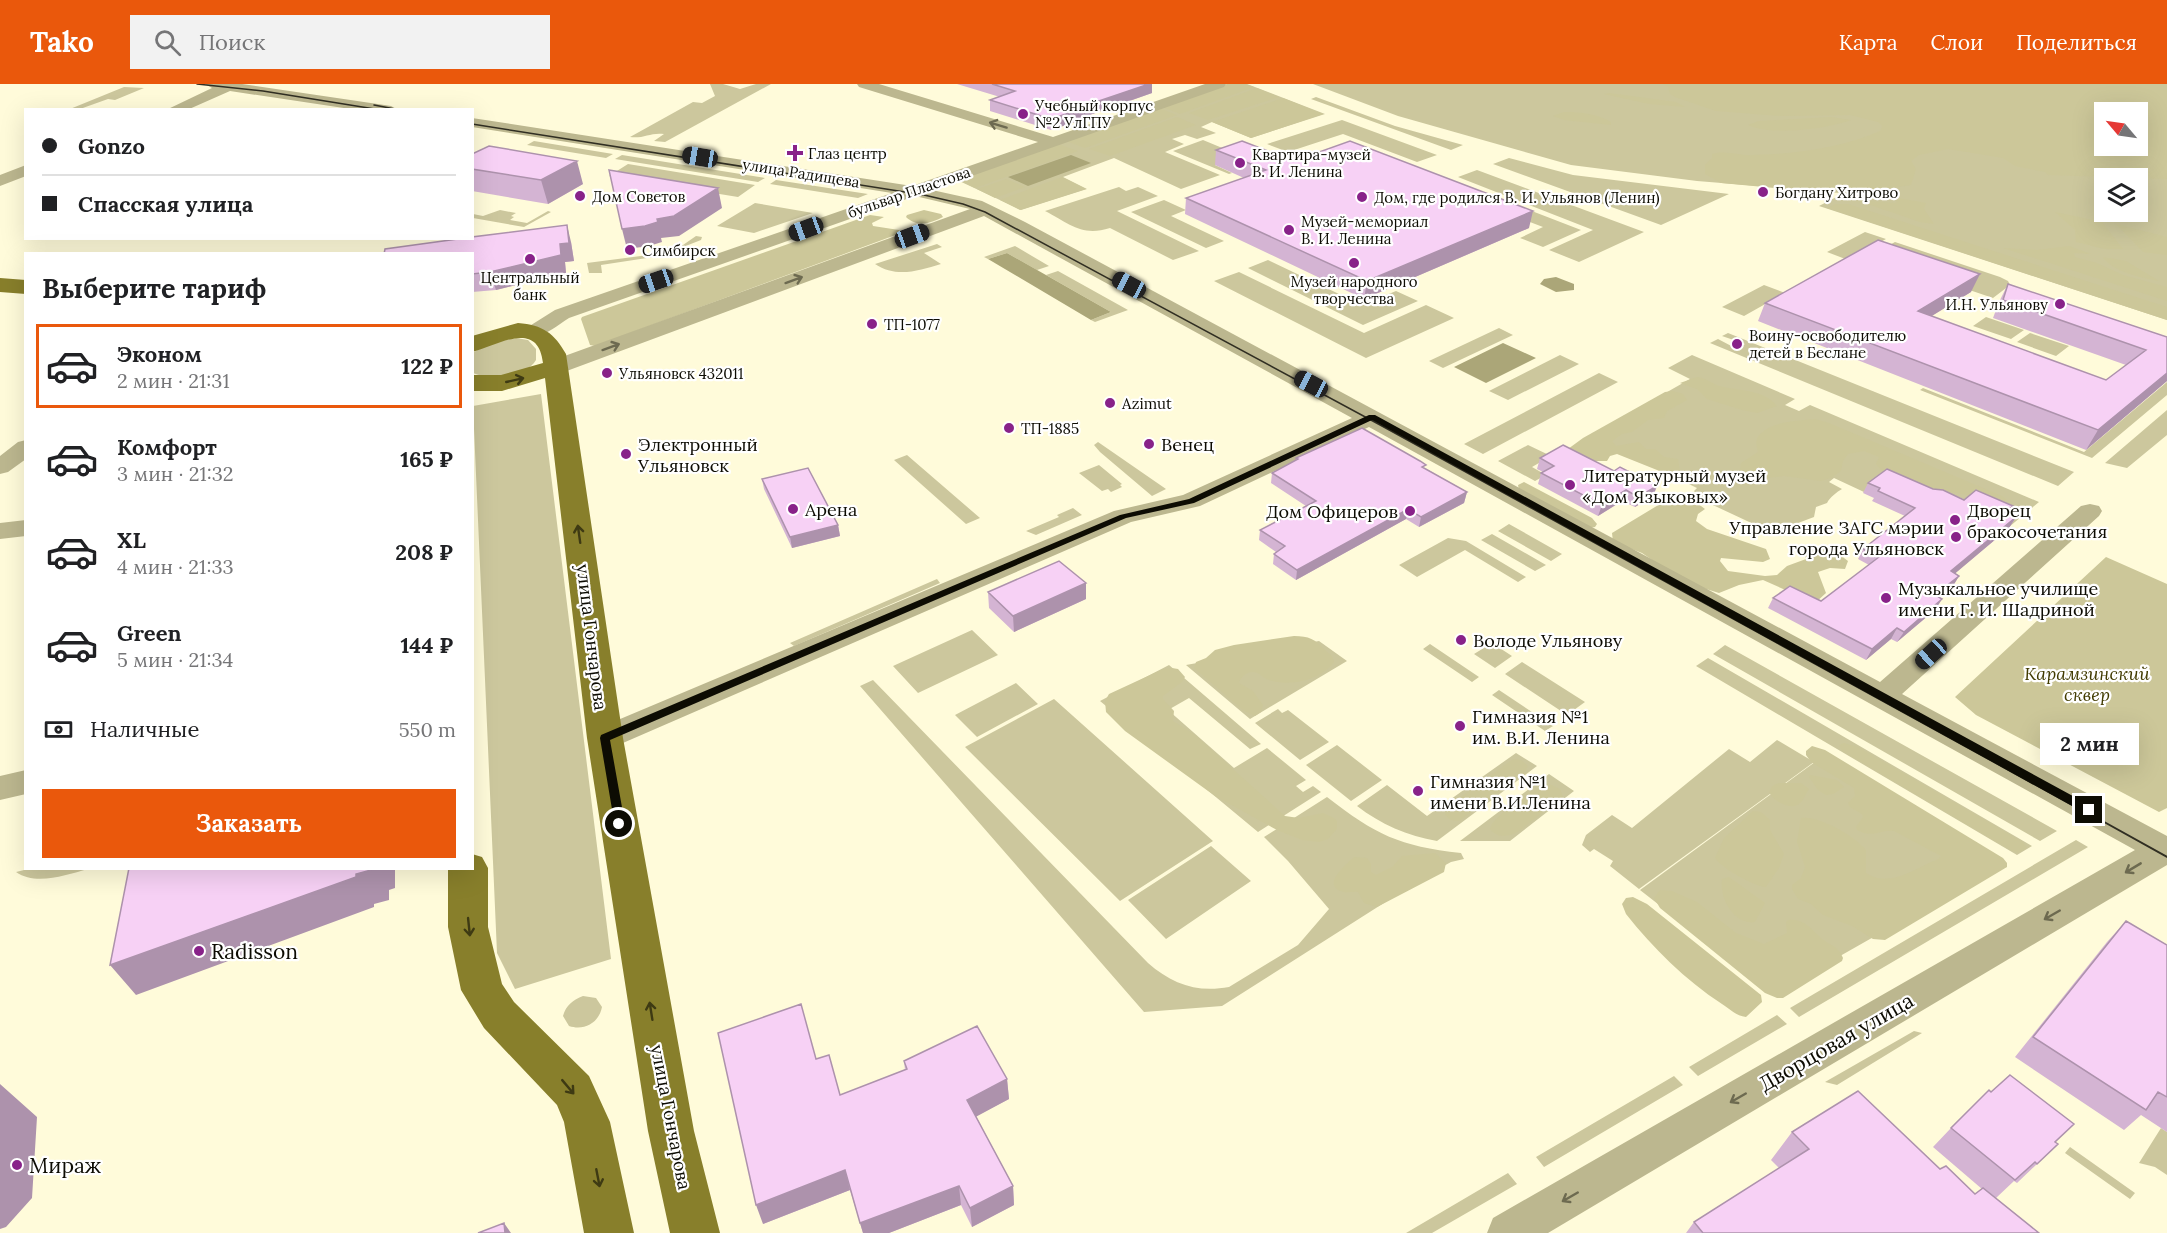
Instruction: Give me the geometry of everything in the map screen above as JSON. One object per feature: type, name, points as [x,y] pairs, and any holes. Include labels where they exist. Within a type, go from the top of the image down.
[{"type":"main road","points":[[0,285],[24,287]]},
{"type":"main road","points":[[481,318],[529,331]]},
{"type":"main road","points":[[474,344],[496,335],[529,331]]},
{"type":"main road","name":"улица Гончарова","points":[[529,331],[550,344],[556,367],[605,738],[671,1131],[695,1233]]},
{"type":"main road","points":[[474,383],[502,383],[556,367]]},
{"type":"main road","points":[[468,870],[468,927],[482,990],[499,1015],[573,1091],[587,1122],[609,1233]]},
{"type":"street","points":[[212,84],[233,85],[378,108]]},
{"type":"street","points":[[864,84],[1054,142]]},
{"type":"street","name":"бульвар Пластова","points":[[529,331],[562,314],[1219,84]]},
{"type":"street","points":[[178,108],[233,85]]},
{"type":"street","name":"улица Радищева","points":[[474,122],[914,190],[986,209],[1372,417],[2165,851]]},
{"type":"street","points":[[0,181],[24,171]]},
{"type":"street","points":[[556,367],[986,209]]},
{"type":"street","points":[[605,738],[1123,516],[1191,501],[1372,417]]},
{"type":"street","points":[[0,467],[24,449]]},
{"type":"street","points":[[1882,696],[2090,511]]},
{"type":"street","points":[[0,531],[24,528]]},
{"type":"street","points":[[0,788],[24,782]]},
{"type":"street","name":"Дворцовая улица","points":[[1508,1233],[2165,851]]},
{"type":"shaded area","points":[[710,84],[723,84],[740,89],[756,84],[771,84],[665,142],[654,141],[664,134],[630,137],[693,102],[702,103],[715,96]]},
{"type":"shaded area","points":[[1227,84],[1247,84],[1325,114],[1251,138],[1212,122],[1201,127],[1216,133],[1197,139],[1185,135],[1172,139],[1184,144],[1165,152],[1220,175],[1181,189],[1114,158],[1063,177],[1087,189],[1021,210],[955,179]]},
{"type":"shaded area","points":[[1313,84],[2167,84],[2167,320],[1819,206],[1844,193],[1697,181],[1571,165],[1398,116]]},
{"type":"shaded area","points":[[124,87],[144,88],[115,100],[108,99],[83,108],[72,108]]},
{"type":"shaded area","points":[[1316,97],[1395,126],[1463,145],[1451,150],[1311,99]]},
{"type":"shaded area","points":[[1342,120],[1437,155],[1417,162],[1343,134],[1288,152],[1267,144]]},
{"type":"shaded area","points":[[1203,140],[1232,152],[1224,162],[1215,165],[1232,173],[1229,174],[1173,151]]},
{"type":"shaded area","points":[[534,141],[613,154],[606,158],[527,145]]},
{"type":"shaded area","points":[[622,155],[765,178],[758,182],[615,159]]},
{"type":"shaded area","points":[[1071,155],[1091,163],[1028,186],[1008,177]]},
{"type":"shaded area","points":[[1509,158],[1573,175],[1729,194],[1661,225],[1493,164]]},
{"type":"shaded area","points":[[628,164],[755,185],[738,197],[609,176]]},
{"type":"shaded area","points":[[1477,170],[1644,232],[1579,262],[1549,250],[1593,230],[1458,177]]},
{"type":"shaded area","points":[[776,180],[868,194],[858,198],[770,184]]},
{"type":"shaded area","points":[[1451,180],[1581,230],[1543,247],[1520,238],[1543,227],[1436,186]]},
{"type":"shaded area","points":[[1119,187],[1126,191],[1138,187],[1158,196],[1117,211],[1199,251],[1173,260],[1110,228],[1092,231],[1076,228],[1045,211]]},
{"type":"shaded area","points":[[1164,200],[1186,210],[1171,216],[1224,241],[1206,248],[1131,212]]},
{"type":"shaded area","points":[[755,203],[813,213],[754,233],[717,226]]},
{"type":"shaded area","points":[[500,210],[516,213],[511,216],[514,217],[510,220],[527,223],[548,211],[551,212],[524,227],[474,218],[474,214],[483,216]]},
{"type":"shaded area","points":[[1865,232],[1886,239],[1848,260],[1827,252]]},
{"type":"shaded area","points":[[696,236],[702,237],[701,240],[660,256],[601,265],[602,273],[589,273],[587,263],[664,253],[663,248],[683,245]]},
{"type":"shaded area","points":[[1895,242],[2000,277],[2008,281],[2010,285],[1993,298],[1869,256]]},
{"type":"shaded area","points":[[937,244],[942,247],[924,253],[941,264],[916,271],[899,272],[875,264]]},
{"type":"shaded area","points":[[1015,246],[1049,266],[1037,270],[1007,253],[988,259],[984,257]]},
{"type":"shaded area","points":[[1007,253],[1111,312],[1091,320],[988,259]]},
{"type":"shaded area","points":[[1268,260],[1362,305],[1396,291],[1418,301],[1363,325],[1248,268]]},
{"type":"shaded area","points":[[1058,271],[1128,310],[1095,322],[1091,320],[1111,312],[1046,275]]},
{"type":"shaded area","points":[[1239,272],[1364,333],[1426,305],[1454,318],[1366,358],[1214,281]]},
{"type":"shaded area","points":[[1556,277],[1574,284],[1574,290],[1556,292],[1540,284],[1544,279]]},
{"type":"shaded area","points":[[1764,285],[1785,293],[1744,316],[1722,307]]},
{"type":"shaded area","points":[[1986,317],[2024,330],[2011,339],[1973,326]]},
{"type":"shaded area","points":[[1499,328],[1513,335],[1443,368],[1429,361]]},
{"type":"shaded area","points":[[1728,333],[2074,472],[2058,486],[1710,343],[1718,339],[1737,349],[1745,344],[1722,336]]},
{"type":"shaded area","points":[[2030,333],[2069,346],[2056,356],[2017,342]]},
{"type":"shaded area","points":[[516,338],[528,340],[536,349],[536,360],[524,371],[507,376],[489,377],[474,373],[474,352],[491,342]]},
{"type":"shaded area","points":[[1503,343],[1536,358],[1486,383],[1454,367]]},
{"type":"shaded area","points":[[1560,355],[1579,364],[1508,400],[1489,391]]},
{"type":"shaded area","points":[[1692,355],[1795,399],[1785,405],[1799,411],[1810,405],[2039,502],[2009,527],[1968,501],[1954,495],[1943,503],[1864,492],[1834,478],[1829,482],[1842,489],[1827,503],[1816,507],[1814,517],[1790,526],[1777,535],[1700,499],[1694,491],[1697,488],[1590,436],[1690,379],[1668,368]]},
{"type":"shaded area","points":[[1599,373],[1618,382],[1483,454],[1464,444]]},
{"type":"shaded area","points":[[2167,382],[2167,395],[2092,458],[1920,390],[1923,388],[2084,452]]},
{"type":"shaded area","points":[[541,394],[611,959],[515,989],[497,953],[474,406]]},
{"type":"shaded area","points":[[2167,410],[2167,435],[2127,468],[2105,463]]},
{"type":"shaded area","points":[[1098,442],[1166,489],[1152,496],[1100,452],[1094,445]]},
{"type":"shaded area","points":[[1528,445],[1551,456],[1532,467],[1546,475],[1535,481],[1498,461]]},
{"type":"shaded area","points":[[907,455],[980,518],[966,524],[894,460]]},
{"type":"shaded area","points":[[1099,465],[1122,484],[1120,485],[1122,487],[1111,492],[1108,489],[1102,491],[1079,473]]},
{"type":"shaded area","points":[[1073,508],[1082,515],[1036,535],[1026,531],[1059,517],[1057,515]]},
{"type":"shaded area","points":[[1509,524],[1562,554],[1551,561],[1498,531]]},
{"type":"shaded area","points":[[1492,534],[1546,565],[1535,571],[1481,540]]},
{"type":"shaded area","points":[[1448,538],[1466,541],[1526,577],[1518,582],[1465,550],[1417,577],[1399,565]]},
{"type":"shaded area","points":[[937,579],[940,583],[794,646],[790,643]]},
{"type":"shaded area","points":[[972,630],[998,655],[918,693],[893,666]]},
{"type":"shaded area","points":[[1319,641],[1347,661],[1250,719],[1186,665]]},
{"type":"shaded area","points":[[1492,643],[1512,656],[1495,668],[1474,654]]},
{"type":"shaded area","points":[[1430,644],[1479,677],[1472,682],[1423,649]]},
{"type":"shaded area","points":[[1725,645],[2057,831],[2040,841],[1713,654]]},
{"type":"shaded area","points":[[1708,658],[2032,846],[2017,855],[1696,666]]},
{"type":"shaded area","points":[[1522,662],[1585,702],[1567,715],[1505,674]]},
{"type":"shaded area","points":[[1169,665],[1261,744],[1250,749],[1189,698],[1168,710],[1234,768],[1267,748],[1306,780],[1296,786],[1303,792],[1313,786],[1321,792],[1258,832],[1100,701]]},
{"type":"shaded area","points":[[873,680],[1148,963],[1166,976],[1186,985],[1206,989],[1229,987],[1298,945],[1329,909],[1264,837],[1327,797],[1360,821],[1389,837],[1421,847],[1461,853],[1464,859],[1451,862],[1431,873],[1222,1006],[1144,1012],[860,686]]},
{"type":"shaded area","points":[[1016,683],[1038,704],[977,737],[955,715]]},
{"type":"shaded area","points":[[1499,690],[1553,726],[1545,731],[1492,695]]},
{"type":"shaded area","points":[[1054,699],[1213,841],[1120,901],[965,747]]},
{"type":"shaded area","points":[[1278,709],[1282,713],[1288,710],[1329,742],[1300,760],[1255,723]]},
{"type":"shaded area","points":[[1777,740],[1814,762],[1639,889],[1610,866],[1613,861],[1594,849],[1590,852],[1582,845],[1586,835],[1612,815],[1632,828],[1729,749],[1750,762]]},
{"type":"shaded area","points":[[1337,745],[1382,780],[1351,801],[1306,765]]},
{"type":"shaded area","points":[[1516,753],[1537,766],[1437,841],[1395,828],[1357,806],[1387,785],[1427,816]]},
{"type":"shaded area","points":[[1815,762],[1995,868],[1773,994],[1640,890]]},
{"type":"shaded area","points":[[1549,774],[1574,791],[1510,841],[1460,841]]},
{"type":"shaded area","points":[[2076,840],[2088,847],[1799,1017],[1790,1008]]},
{"type":"shaded area","points":[[1211,846],[1251,881],[1166,939],[1128,900]]},
{"type":"shaded area","points":[[24,870],[84,870],[42,879],[16,872]]},
{"type":"shaded area","points":[[583,996],[596,998],[602,1007],[600,1013],[590,1024],[580,1027],[569,1026],[563,1016],[564,1012],[570,1003]]},
{"type":"shaded area","points":[[1777,1015],[1787,1024],[1698,1076],[1689,1067]]},
{"type":"shaded area","points":[[1914,1031],[1922,1033],[1837,1085],[1825,1082]]},
{"type":"shaded area","points":[[1674,1076],[1683,1085],[1544,1167],[1536,1157]]},
{"type":"shaded area","points":[[2161,1128],[2167,1132],[2167,1175],[2155,1167],[2139,1163]]},
{"type":"shaded area","points":[[2070,1147],[2135,1193],[2130,1199],[2065,1153]]},
{"type":"shaded area","points":[[1508,1173],[1517,1184],[1432,1233],[1406,1233]]},
{"type":"green space","points":[[1228,84],[1245,84],[1254,87],[1180,114],[1162,107]]},
{"type":"green space","points":[[1662,84],[2167,84],[2167,179],[2148,178],[2148,168],[2094,168],[2094,177],[2048,175],[2045,172],[2015,166],[2003,158],[1948,149],[1919,155],[1911,161],[1916,169],[1911,185],[1859,193],[1816,192],[1721,183],[1705,174],[1705,165],[1712,158],[1712,154],[1748,155],[1818,149],[1865,137],[1880,131],[1882,126],[1878,122],[1850,115],[1781,116],[1716,111],[1670,94],[1668,87]]},
{"type":"green space","points":[[1257,88],[1279,97],[1208,120],[1189,113]]},
{"type":"green space","points":[[1604,94],[1676,102],[1685,107],[1649,104]]},
{"type":"green space","points":[[1283,98],[1323,114],[1251,138],[1212,122]]},
{"type":"green space","points":[[1159,108],[1177,115],[1085,148],[1066,141]]},
{"type":"green space","points":[[1564,112],[1594,115],[1606,119],[1611,122],[1611,125],[1564,120],[1553,116]]},
{"type":"green space","points":[[1177,117],[1196,125],[1110,156],[1089,149]]},
{"type":"green space","points":[[1831,117],[1851,120],[1828,126],[1784,131],[1748,125],[1759,121]]},
{"type":"green space","points":[[1058,144],[1078,151],[975,188],[957,179]]},
{"type":"green space","points":[[1062,177],[1086,189],[1020,210],[1000,200]]},
{"type":"green space","points":[[1006,179],[1025,187],[995,198],[977,189]]},
{"type":"green space","points":[[1895,199],[1926,203],[1924,209],[1934,224],[1920,222],[1856,200],[1895,203],[1897,202]]},
{"type":"green space","points":[[1836,204],[1848,204],[2167,307],[2167,320],[1827,208]]},
{"type":"green space","points":[[924,210],[941,214],[943,217],[929,223],[920,223],[906,217]]},
{"type":"green space","points":[[2055,212],[2102,222],[2123,249],[2105,249],[2076,242],[2075,230]]},
{"type":"green space","points":[[870,215],[884,217],[872,223],[873,226],[899,230],[901,233],[595,346],[590,345],[582,317]]},
{"type":"green space","points":[[2116,224],[2167,237],[2167,255],[2143,252]]},
{"type":"green space","points":[[2069,246],[2091,254],[2074,253],[2075,257],[2097,263],[2123,275],[2167,287],[2167,301],[2003,248],[2037,250]]},
{"type":"green space","points":[[2103,257],[2126,261],[2159,281],[2113,267]]},
{"type":"green space","points":[[1697,377],[1719,386],[1765,396],[1777,406],[1757,413],[1742,410],[1707,399],[1697,389],[1680,383]]},
{"type":"green space","points":[[1673,391],[1683,394],[1687,400],[1667,411],[1664,418],[1648,420],[1632,432],[1622,434],[1612,441],[1616,446],[1639,442],[1646,449],[1655,449],[1664,457],[1678,459],[1680,473],[1672,476],[1617,454],[1610,456],[1607,461],[1585,461],[1568,449],[1583,438],[1665,392]]},
{"type":"green space","points":[[1815,419],[2007,500],[2002,502],[1952,492],[1943,494],[1886,476],[1876,464],[1879,457],[1864,451],[1848,454],[1843,461],[1841,471],[1821,481],[1784,476],[1758,479],[1740,470],[1741,463],[1758,452],[1756,444],[1763,432],[1784,423]]},
{"type":"green space","points":[[1524,482],[1592,518],[1597,524],[1589,528],[1519,490],[1518,485]]},
{"type":"green space","points":[[1682,501],[1697,503],[1705,509],[1698,514],[1696,521],[1707,529],[1766,549],[1770,559],[1763,562],[1721,558],[1720,561],[1728,571],[1765,576],[1777,575],[1787,566],[1806,559],[1804,547],[1832,549],[1848,561],[1845,569],[1830,568],[1818,572],[1826,593],[1815,603],[1763,580],[1739,585],[1719,593],[1684,582],[1642,553],[1613,542],[1612,533],[1660,504]]},
{"type":"green space","name":"Карамзинский сквер","points":[[2106,557],[2167,584],[2167,808],[2159,812],[1976,715],[1955,697]]},
{"type":"green space","points":[[1294,636],[1315,641],[1331,655],[1334,662],[1321,673],[1295,682],[1277,682],[1254,672],[1246,674],[1239,683],[1253,691],[1263,705],[1261,712],[1255,716],[1244,711],[1194,668],[1196,662],[1206,658],[1215,650]]},
{"type":"green space","points":[[1163,669],[1178,669],[1185,677],[1182,682],[1163,696],[1174,711],[1173,721],[1194,734],[1285,816],[1299,818],[1323,813],[1334,818],[1337,821],[1337,829],[1328,839],[1319,842],[1302,840],[1277,830],[1215,796],[1125,731],[1106,712],[1105,701],[1109,694]]},
{"type":"green space","points":[[1844,743],[1858,747],[2023,842],[2027,848],[2018,853],[2010,850],[1842,751],[1839,745]]},
{"type":"green space","points":[[1812,746],[1825,750],[2003,858],[2007,867],[1885,940],[1873,939],[1852,926],[1823,915],[1811,904],[1798,899],[1792,889],[1792,885],[1801,878],[1805,867],[1797,842],[1801,818],[1827,824],[1845,833],[1861,845],[1866,850],[1866,873],[1874,877],[1882,879],[1898,877],[1937,860],[1941,856],[1894,831],[1868,834],[1857,830],[1856,827],[1863,817],[1862,814],[1850,807],[1848,803],[1855,796],[1854,788],[1811,762],[1806,751]]},
{"type":"green space","points":[[1513,759],[1521,760],[1528,766],[1524,774],[1459,821],[1451,820],[1445,815],[1447,807]]},
{"type":"green space","points":[[1810,775],[1837,780],[1844,787],[1833,794],[1826,795],[1818,790],[1809,777]]},
{"type":"green space","points":[[1779,783],[1801,783],[1809,789],[1801,802],[1788,806],[1779,802],[1769,792],[1772,786]]},
{"type":"green space","points":[[1549,784],[1560,789],[1563,797],[1518,832],[1503,836],[1490,829],[1498,817],[1515,803]]},
{"type":"green space","points":[[1753,811],[1761,812],[1770,820],[1770,830],[1784,854],[1779,868],[1766,887],[1738,876],[1715,858],[1724,838]]},
{"type":"green space","points":[[1435,853],[1446,863],[1444,872],[1377,907],[1364,903],[1358,892],[1344,892],[1334,885],[1337,875],[1354,857],[1367,858],[1371,864],[1371,872],[1376,875],[1392,867],[1402,856]]},
{"type":"green space","points":[[1729,877],[1765,903],[1755,922],[1741,919],[1730,909],[1722,886],[1722,879]]},
{"type":"green space","points":[[1660,890],[1672,891],[1697,902],[1736,933],[1764,944],[1787,933],[1786,922],[1788,920],[1798,921],[1807,925],[1824,941],[1836,948],[1843,958],[1842,961],[1783,998],[1777,998],[1765,993],[1660,908],[1654,898]]},
{"type":"green space","points":[[1633,897],[1647,904],[1761,995],[1762,1002],[1746,1017],[1742,1016],[1695,985],[1658,951],[1626,914],[1622,904],[1626,898]]},
{"type":"building","points":[[992,84],[1149,84],[1051,119],[990,100],[1015,91]]},
{"type":"building","name":"Музей-мемориал В. И. Ленина","points":[[1242,141],[1294,161],[1350,141],[1533,211],[1367,281],[1186,198],[1266,170],[1216,150]]},
{"type":"building","points":[[489,146],[577,161],[541,180],[474,169],[474,153]]},
{"type":"building","points":[[609,170],[718,188],[674,216],[657,219],[658,222],[645,226],[622,229]]},
{"type":"building","points":[[567,225],[569,243],[560,244],[561,255],[474,274],[474,252],[384,252],[385,249],[450,240],[474,240],[474,237]]},
{"type":"building","points":[[1878,240],[1980,274],[1918,311],[2106,380],[2146,350],[2003,300],[2008,284],[2167,337],[2167,373],[2098,430],[1765,303]]},
{"type":"building","points":[[1362,428],[1426,465],[1422,467],[1467,492],[1421,517],[1408,509],[1297,570],[1274,554],[1285,546],[1260,530],[1316,501],[1272,473],[1298,459],[1296,458]]},
{"type":"building","points":[[1563,445],[1614,471],[1620,467],[1657,486],[1638,497],[1626,490],[1602,505],[1541,473],[1554,466],[1540,458]]},
{"type":"building","name":"Арена","points":[[808,468],[838,525],[790,537],[762,479]]},
{"type":"building","points":[[1887,469],[1964,500],[1976,490],[2013,506],[2005,512],[2016,517],[1951,571],[1959,576],[1935,595],[1942,599],[1904,632],[1897,628],[1872,649],[1773,598],[1790,586],[1821,601],[1879,557],[1863,549],[1915,508],[1878,491],[1880,488],[1868,483]]},
{"type":"building","points":[[1059,561],[1086,583],[1013,616],[988,592]]},
{"type":"building","points":[[129,870],[371,870],[356,874],[356,877],[110,965]]},
{"type":"building","points":[[2126,921],[2167,945],[2167,1097],[2158,1092],[2146,1110],[2033,1037]]},
{"type":"building","points":[[801,1004],[816,1059],[829,1055],[840,1095],[907,1069],[904,1061],[977,1026],[1007,1079],[967,1100],[1013,1186],[970,1208],[959,1186],[860,1223],[845,1170],[756,1205],[718,1033]]},
{"type":"building","points":[[2010,1075],[2074,1124],[2055,1142],[2058,1144],[2037,1164],[2035,1162],[2015,1180],[1951,1128],[1989,1090],[1991,1092]]},
{"type":"building","points":[[1858,1091],[1940,1169],[1946,1166],[1975,1194],[1983,1188],[2039,1233],[1703,1233],[1694,1222],[1809,1149],[1792,1132]]},
{"type":"building","points":[[504,1223],[505,1233],[478,1233]]},
{"type":"tram line","points":[[197,84],[263,91],[369,108]]},
{"type":"tram line","points":[[374,105],[390,108]]},
{"type":"tram line","points":[[474,124],[924,195],[963,204],[985,212],[1382,426],[2099,820]]},
{"type":"tram line","points":[[2097,818],[2167,857]]},
{"type":"place","name":"Учебный корпус №2 УлГПУ","points":[[1023,114]]},
{"type":"place","name":"Глаз центр","points":[[795,153]]},
{"type":"place","name":"Квартира-музей В. И. Ленина","points":[[1240,163]]},
{"type":"place","name":"Богдану Хитрово","points":[[1763,192]]},
{"type":"place","name":"Дом Советов","points":[[580,196]]},
{"type":"place","name":"Дом, где родился В. И. Ульянов (Ленин)","points":[[1362,197]]},
{"type":"place","name":"Музей-мемориал В. И. Ленина","points":[[1289,230]]},
{"type":"place","name":"Симбирск","points":[[630,250]]},
{"type":"place","name":"Центральный банк","points":[[530,259]]},
{"type":"place","name":"Музей народного творчества","points":[[1354,263]]},
{"type":"place","name":"И.Н. Ульянову","points":[[2060,304]]},
{"type":"place","name":"ТП-1077","points":[[872,324]]},
{"type":"place","name":"Воину-освободителю детей в Беслане","points":[[1737,344]]},
{"type":"place","name":"Ульяновск 432011","points":[[607,373]]},
{"type":"place","name":"Azimut","points":[[1110,403]]},
{"type":"place","name":"ТП-1885","points":[[1009,428]]},
{"type":"place","name":"Венец","points":[[1149,444]]},
{"type":"place","name":"Электронный Ульяновск","points":[[626,454]]},
{"type":"place","name":"Литературный музей «Дом Языковых»","points":[[1570,485]]},
{"type":"place","name":"Арена","points":[[793,509]]},
{"type":"place","name":"Дом Офицеров","points":[[1410,511]]},
{"type":"place","name":"Дворец бракосочетания","points":[[1955,520]]},
{"type":"place","name":"Управление ЗАГС мэрии города Ульяновск","points":[[1956,537]]},
{"type":"place","name":"Музыкальное училище имени Г. И. Шадриной","points":[[1886,598]]},
{"type":"place","name":"Володе Ульянову","points":[[1461,640]]},
{"type":"place","name":"Гимназия №1 им. В.И. Ленина","points":[[1460,726]]},
{"type":"place","name":"Гимназия №1 имени В.И.Ленина","points":[[1418,791]]},
{"type":"place","name":"Radisson","points":[[199,951]]},
{"type":"place","name":"Мираж","points":[[17,1165]]},
{"type":"route","points":[[619,824],[605,738],[1123,516],[1191,501],[1372,417],[2089,810]]}]
